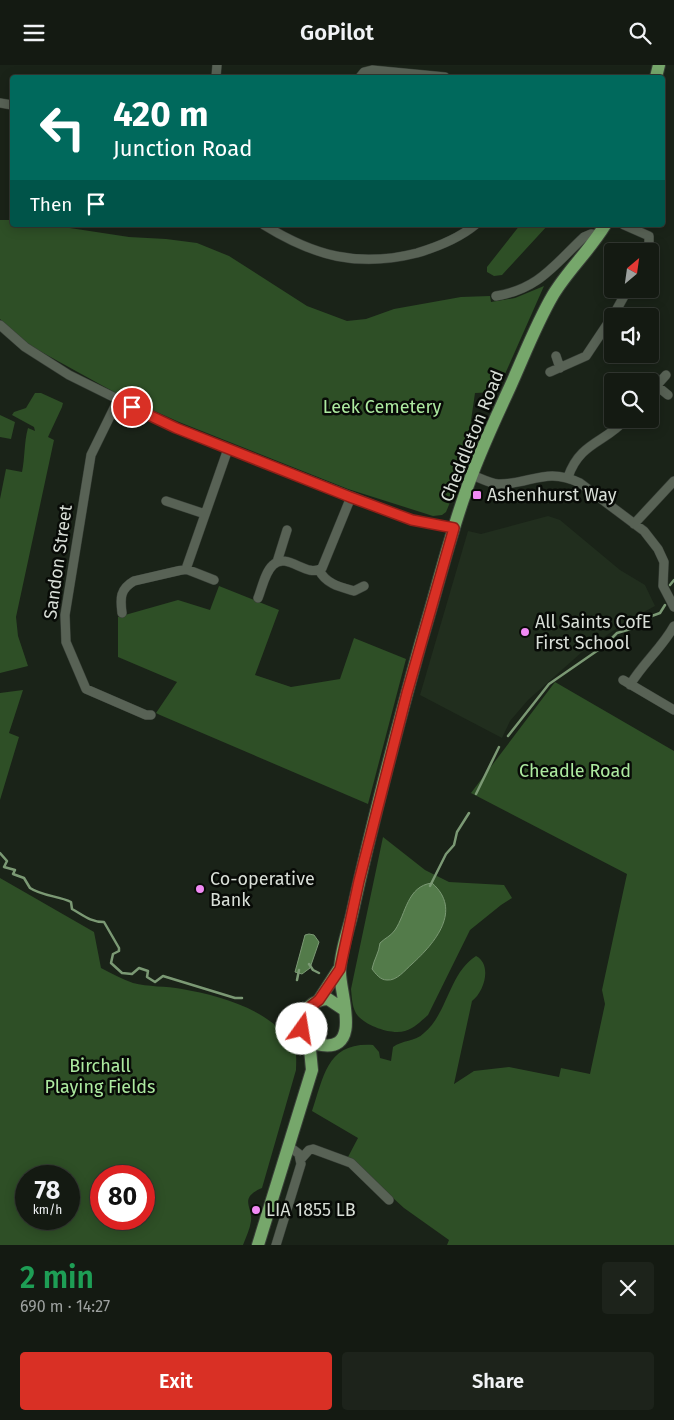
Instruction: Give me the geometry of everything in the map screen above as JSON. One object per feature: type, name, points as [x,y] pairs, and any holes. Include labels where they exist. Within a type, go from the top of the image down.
[{"type":"highway","name":"Cheddleton Road","points":[[312,1069],[332,1044],[338,1041],[346,1032],[348,1022],[344,1009],[340,969],[361,872],[407,693],[454,528],[472,475],[554,294],[602,230]]},
{"type":"highway","name":"Cheddleton Road","points":[[258,1245],[290,1147],[312,1069],[309,1039],[302,1029],[303,1014],[308,1006],[319,1000],[340,969]]},
{"type":"highway","points":[[319,1000],[333,1001],[344,1009]]},
{"type":"highway","points":[[309,1039],[320,1045],[332,1044]]},
{"type":"street","points":[[362,75],[364,72],[372,70],[424,75]]},
{"type":"street","points":[[268,227],[299,245],[320,253],[362,260],[392,259],[433,248],[458,237],[472,227]]},
{"type":"street","points":[[628,227],[648,236],[649,243]]},
{"type":"street","points":[[496,295],[531,285],[540,280],[584,237],[602,230]]},
{"type":"street","points":[[0,325],[19,343],[45,361],[118,400],[228,449],[350,497],[412,520],[454,528]]},
{"type":"street","points":[[550,371],[586,356],[604,329]]},
{"type":"street","points":[[556,356],[560,368]]},
{"type":"street","points":[[659,384],[666,375]]},
{"type":"street","points":[[659,388],[668,395]]},
{"type":"street","name":"Sandon Street","points":[[118,400],[90,455],[65,615],[64,634],[86,689],[137,712],[151,715]]},
{"type":"street","points":[[568,477],[574,461],[581,452],[617,428]]},
{"type":"street","points":[[186,569],[228,449]]},
{"type":"street","points":[[472,475],[497,483],[554,475],[568,477],[580,483],[648,537],[664,562],[663,586],[674,607]]},
{"type":"street","points":[[634,525],[674,481]]},
{"type":"street","points":[[277,562],[285,562],[311,571],[319,570],[325,564],[350,497]]},
{"type":"street","points":[[166,501],[205,514]]},
{"type":"street","points":[[258,598],[270,568],[277,562],[287,530]]},
{"type":"street","points":[[122,613],[121,596],[127,585],[186,569],[214,580]]},
{"type":"street","points":[[319,570],[324,579],[333,584],[354,591],[364,586]]},
{"type":"street","points":[[674,626],[662,645],[626,682],[674,710]]},
{"type":"street","points":[[290,1147],[296,1151],[301,1159]]},
{"type":"street","points":[[276,1245],[301,1159],[309,1150],[313,1149],[351,1163],[389,1200]]},
{"type":"shaded area","name":"All Saints CofE First School","points":[[548,516],[560,520],[620,570],[645,585],[655,606],[629,620],[582,652],[528,700],[510,721],[502,738],[420,695],[468,531],[481,534]]},
{"type":"shaded area","points":[[432,883],[441,893],[445,904],[445,915],[437,936],[421,956],[404,972],[391,980],[382,979],[372,969],[380,943],[395,930],[408,902],[417,889]]},
{"type":"shaded area","points":[[305,935],[314,935],[319,942],[310,968],[302,974],[295,972]]},
{"type":"green space","name":"Leek Cemetery","points":[[0,220],[10,220],[10,227],[63,227],[129,237],[197,243],[229,256],[307,306],[347,321],[366,319],[394,309],[461,297],[490,296],[491,302],[515,298],[544,286],[497,392],[475,393],[464,469],[446,512],[442,515],[433,516],[348,489],[179,422],[123,397],[27,344],[0,319]]},
{"type":"green space","points":[[518,227],[546,227],[502,275],[494,276],[487,272],[487,267]]},
{"type":"green space","points":[[35,393],[41,393],[63,403],[48,437],[54,440],[16,617],[18,636],[28,666],[0,673],[0,499],[6,469],[22,472],[28,428],[35,431],[34,427],[12,415],[14,412],[26,408]]},
{"type":"green space","points":[[0,415],[15,422],[11,439],[0,437]]},
{"type":"green space","points":[[219,586],[279,610],[255,675],[291,687],[340,679],[354,638],[406,659],[368,804],[156,713],[177,682],[118,657],[118,617],[178,600],[210,610]]},
{"type":"green space","name":"Cheadle Road","points":[[555,682],[674,751],[674,1245],[447,1245],[449,1240],[404,1208],[348,1157],[358,1138],[312,1111],[324,1074],[337,1055],[346,1049],[373,1045],[379,1052],[380,1058],[391,1061],[393,1047],[413,1040],[432,1025],[460,972],[476,956],[484,965],[485,978],[477,997],[472,1001],[454,1084],[474,1071],[509,1067],[559,1077],[561,1068],[590,1074],[605,1004],[602,990],[627,874],[471,793]]},
{"type":"green space","points":[[23,690],[9,733],[19,737],[0,800],[0,693]]},
{"type":"green space","points":[[383,837],[425,870],[449,882],[504,885],[512,898],[470,930],[428,1015],[412,1028],[399,1032],[386,1031],[362,1020],[355,1010],[351,989]]},
{"type":"green space","name":"Birchall Playing Fields","points":[[0,878],[94,932],[101,968],[133,983],[198,992],[231,1001],[262,1016],[287,1037],[295,1051],[296,1070],[262,1188],[250,1195],[248,1199],[251,1221],[243,1245],[0,1245]]},
{"type":"waterway","points":[[670,585],[674,580]]},
{"type":"waterway","points":[[508,736],[549,684],[604,646],[617,633],[634,628],[641,620],[660,613],[665,605]]},
{"type":"waterway","points":[[476,794],[499,747]]},
{"type":"waterway","points":[[430,886],[446,854],[454,845],[457,832],[469,813]]},
{"type":"waterway","points":[[0,853],[7,861],[4,867],[15,870],[13,874],[24,878],[30,888],[40,893],[71,902],[72,909],[91,919],[104,922],[119,948],[119,951],[113,954],[111,963],[122,973],[132,974],[139,968],[148,971],[147,977],[155,982],[163,976],[235,998],[242,998]]},
{"type":"waterway","points":[[309,964],[313,970],[319,973]]},
{"type":"waterway","points":[[297,980],[299,970]]},
{"type":"place","name":"Ashenhurst Way","points":[[477,495]]},
{"type":"place","name":"All Saints CofE First School","points":[[525,632]]},
{"type":"place","name":"Co-operative Bank","points":[[200,889]]},
{"type":"place","name":"LIA 1855 LB","points":[[256,1210]]},
{"type":"route","points":[[132,407],[176,428],[350,497],[412,520],[454,528],[407,693],[359,881],[340,969],[319,1000],[308,1006],[303,1014],[302,1029]]}]
